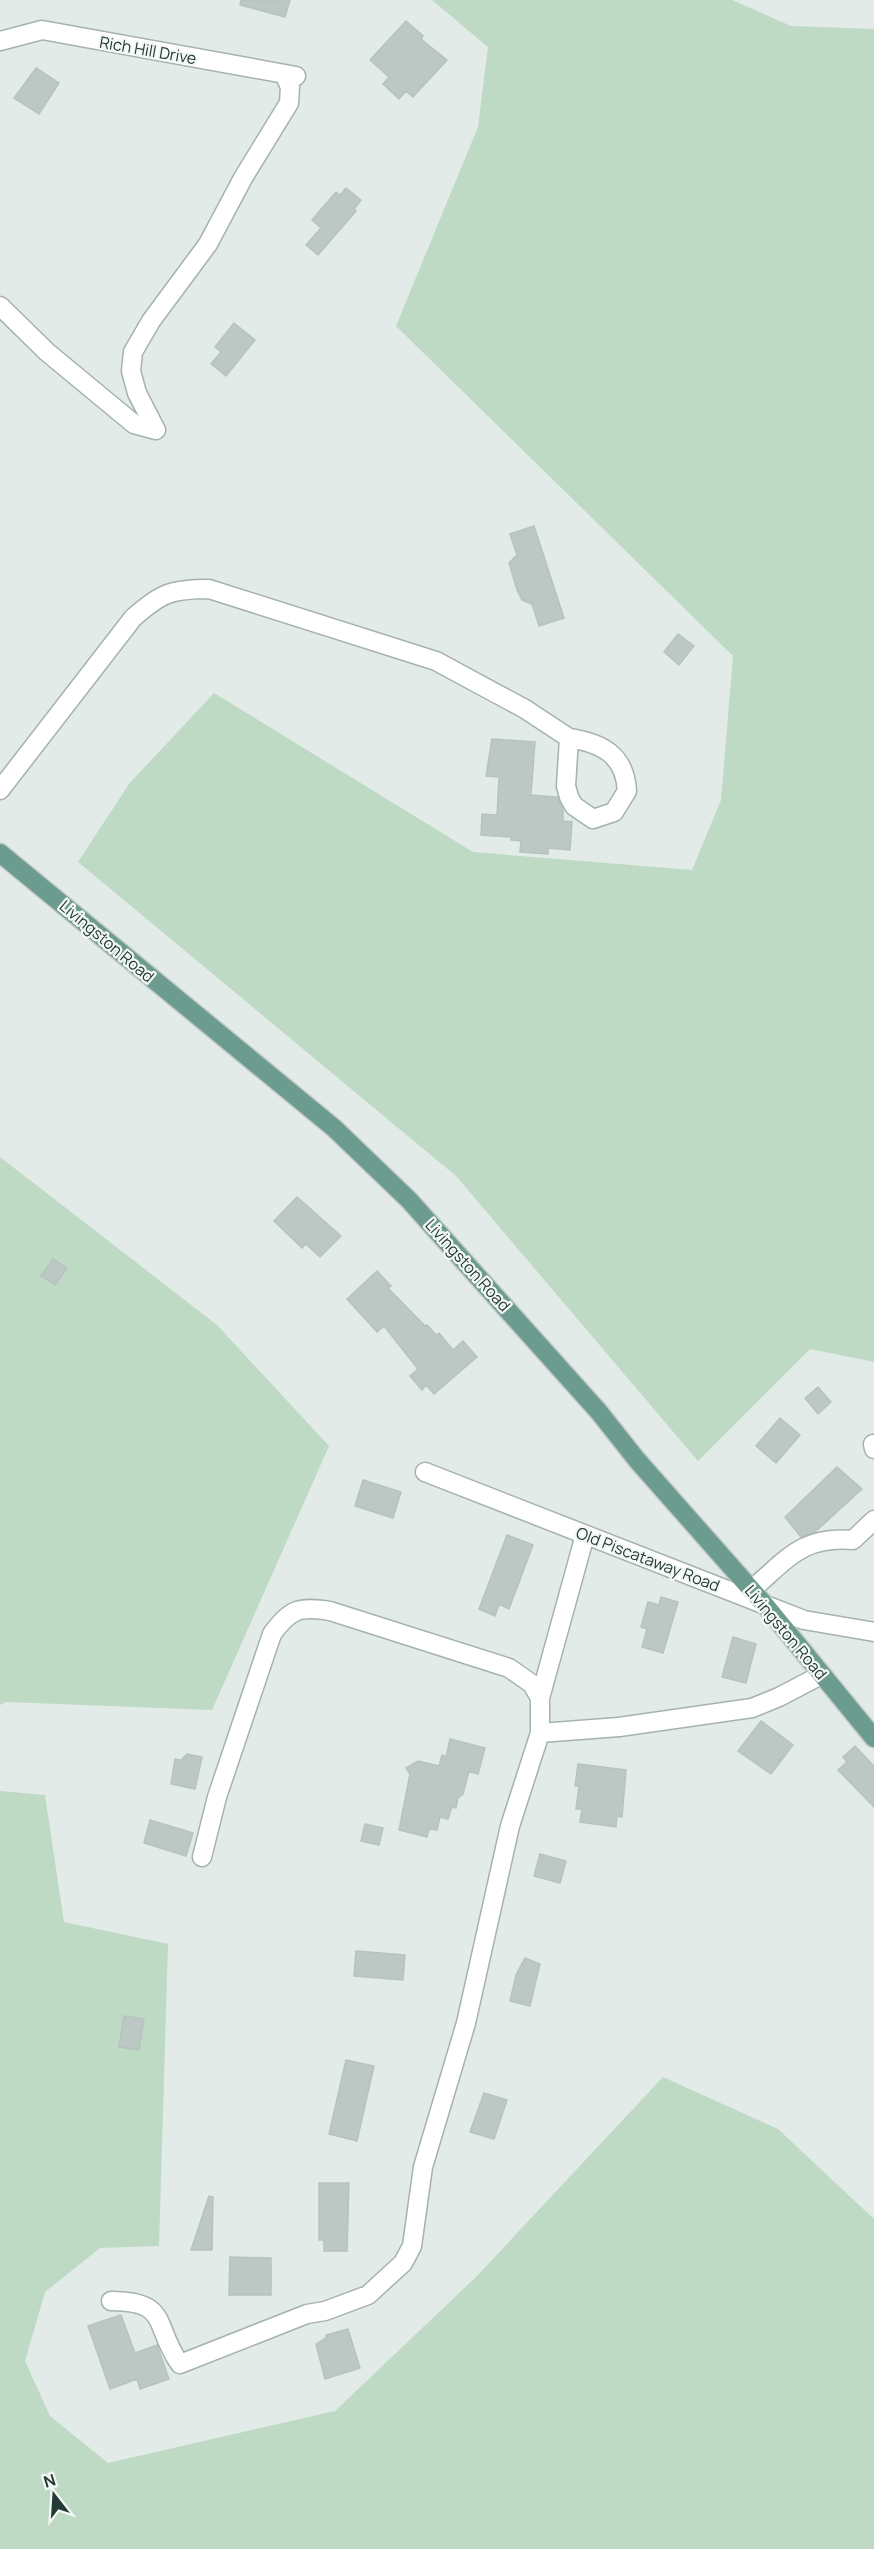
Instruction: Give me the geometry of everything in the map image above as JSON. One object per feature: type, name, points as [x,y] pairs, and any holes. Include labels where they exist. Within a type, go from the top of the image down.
[{"type":"main road","name":"Livingston Road","points":[[0,854],[334,1128],[409,1200],[482,1278],[765,1605],[874,1738]]},
{"type":"street","name":"Rich Hill Drive","points":[[0,42],[42,30],[290,75],[289,103],[243,178],[208,244],[151,321],[133,352],[131,371],[137,393],[156,430],[134,424],[125,417],[47,352],[0,306]]},
{"type":"street","points":[[0,790],[133,618],[156,597],[181,590],[209,590],[436,661],[525,709],[569,738],[599,745],[615,756],[620,764],[627,791],[614,812],[593,819],[574,806],[566,786],[569,738]]},
{"type":"street","name":"Old Piscataway Road","points":[[425,1472],[804,1620],[874,1632]]},
{"type":"street","points":[[751,1590],[805,1545],[828,1538],[853,1540],[874,1520]]},
{"type":"street","points":[[111,2301],[134,2301],[151,2309],[162,2324],[170,2350],[180,2364],[307,2314],[325,2311],[368,2295],[403,2263],[412,2246],[423,2167],[466,2024],[510,1826],[540,1733],[540,1698],[585,1535]]},
{"type":"street","points":[[202,1857],[217,1797],[272,1634],[283,1619],[295,1610],[314,1608],[330,1611],[509,1668],[532,1684],[540,1698]]},
{"type":"street","points":[[540,1733],[619,1727],[752,1708],[821,1675]]},
{"type":"green space","points":[[432,0],[732,0],[791,26],[874,29],[874,1362],[810,1349],[698,1461],[456,1176],[78,862],[129,784],[214,693],[473,852],[692,870],[721,800],[733,656],[396,326],[478,127],[488,47]]},
{"type":"green space","points":[[0,1157],[217,1325],[329,1446],[212,1710],[6,1702],[0,1705]]},
{"type":"green space","points":[[0,1791],[45,1795],[64,1922],[168,1944],[159,2246],[100,2248],[45,2292],[25,2361],[50,2416],[108,2463],[335,2411],[476,2277],[663,2077],[778,2129],[874,2219],[874,2549],[0,2549]]},
{"type":"building","points":[[241,0],[290,0],[285,17],[240,5]]},
{"type":"building","points":[[406,21],[423,36],[421,39],[447,60],[413,97],[406,91],[399,99],[383,84],[389,77],[370,60]]},
{"type":"building","points":[[36,68],[59,83],[39,114],[14,98]]},
{"type":"building","points":[[346,188],[361,200],[354,209],[356,211],[318,255],[306,245],[321,228],[312,220],[336,192],[340,195]]},
{"type":"building","points":[[234,323],[255,340],[226,376],[211,364],[221,352],[215,347]]},
{"type":"building","points":[[534,526],[564,618],[539,626],[532,604],[522,600],[517,590],[509,563],[517,555],[510,534]]},
{"type":"building","points":[[678,634],[694,646],[679,665],[664,652]]},
{"type":"building","points":[[492,739],[535,742],[531,795],[557,797],[563,810],[563,821],[572,822],[570,850],[548,848],[548,854],[520,852],[521,841],[511,840],[511,837],[481,835],[482,814],[497,815],[499,777],[486,776]]},
{"type":"building","points":[[297,1197],[341,1236],[320,1257],[306,1244],[302,1248],[274,1221]]},
{"type":"building","points":[[53,1259],[67,1268],[55,1285],[41,1276]]},
{"type":"building","points":[[377,1271],[391,1286],[388,1288],[425,1326],[427,1325],[436,1335],[439,1333],[453,1350],[463,1341],[477,1357],[434,1394],[426,1385],[422,1390],[410,1376],[418,1369],[384,1326],[377,1332],[347,1299]]},
{"type":"building","points":[[818,1387],[831,1402],[818,1414],[805,1398]]},
{"type":"building","points":[[780,1418],[800,1435],[776,1463],[756,1446]]},
{"type":"building","points":[[837,1467],[862,1489],[815,1532],[801,1537],[785,1517]]},
{"type":"building","points":[[363,1480],[401,1492],[393,1518],[355,1506]]},
{"type":"building","points":[[507,1535],[533,1545],[509,1609],[499,1604],[495,1616],[479,1609]]},
{"type":"building","points":[[661,1597],[678,1602],[663,1653],[642,1647],[647,1629],[641,1627],[648,1602],[659,1605]]},
{"type":"building","points":[[733,1637],[756,1644],[746,1683],[722,1677]]},
{"type":"building","points":[[761,1721],[793,1745],[771,1774],[738,1751]]},
{"type":"building","points":[[450,1739],[485,1748],[478,1774],[469,1771],[463,1794],[458,1798],[456,1808],[452,1807],[448,1819],[440,1817],[437,1830],[429,1829],[427,1837],[399,1830],[410,1774],[406,1768],[418,1761],[439,1766],[442,1755],[446,1757]]},
{"type":"building","points":[[855,1746],[874,1766],[874,1807],[838,1770],[847,1762],[843,1757]]},
{"type":"building","points":[[187,1754],[202,1757],[195,1789],[171,1784],[175,1759],[181,1760]]},
{"type":"building","points":[[578,1764],[626,1770],[622,1817],[617,1816],[616,1827],[580,1822],[582,1809],[576,1809],[579,1786],[575,1786]]},
{"type":"building","points":[[150,1820],[193,1833],[186,1856],[144,1843]]},
{"type":"building","points":[[365,1824],[383,1828],[379,1845],[361,1841]]},
{"type":"building","points":[[540,1854],[566,1861],[560,1883],[534,1876]]},
{"type":"building","points":[[356,1951],[405,1955],[403,1980],[354,1976]]},
{"type":"building","points":[[525,1958],[540,1964],[530,2006],[510,2001],[516,1975]]},
{"type":"building","points":[[124,2016],[144,2019],[139,2050],[119,2047]]},
{"type":"building","points":[[346,2060],[374,2066],[357,2141],[329,2134]]},
{"type":"building","points":[[484,2093],[507,2100],[494,2139],[470,2132]]},
{"type":"building","points":[[319,2183],[349,2183],[347,2251],[324,2251],[324,2240],[319,2240]]},
{"type":"building","points":[[209,2196],[213,2197],[212,2250],[191,2250]]},
{"type":"building","points":[[230,2257],[271,2258],[271,2295],[229,2295]]},
{"type":"building","points":[[121,2315],[135,2353],[157,2345],[169,2379],[140,2389],[137,2379],[110,2389],[88,2326]]},
{"type":"building","points":[[348,2329],[360,2368],[325,2379],[316,2344],[326,2338],[326,2335]]}]
